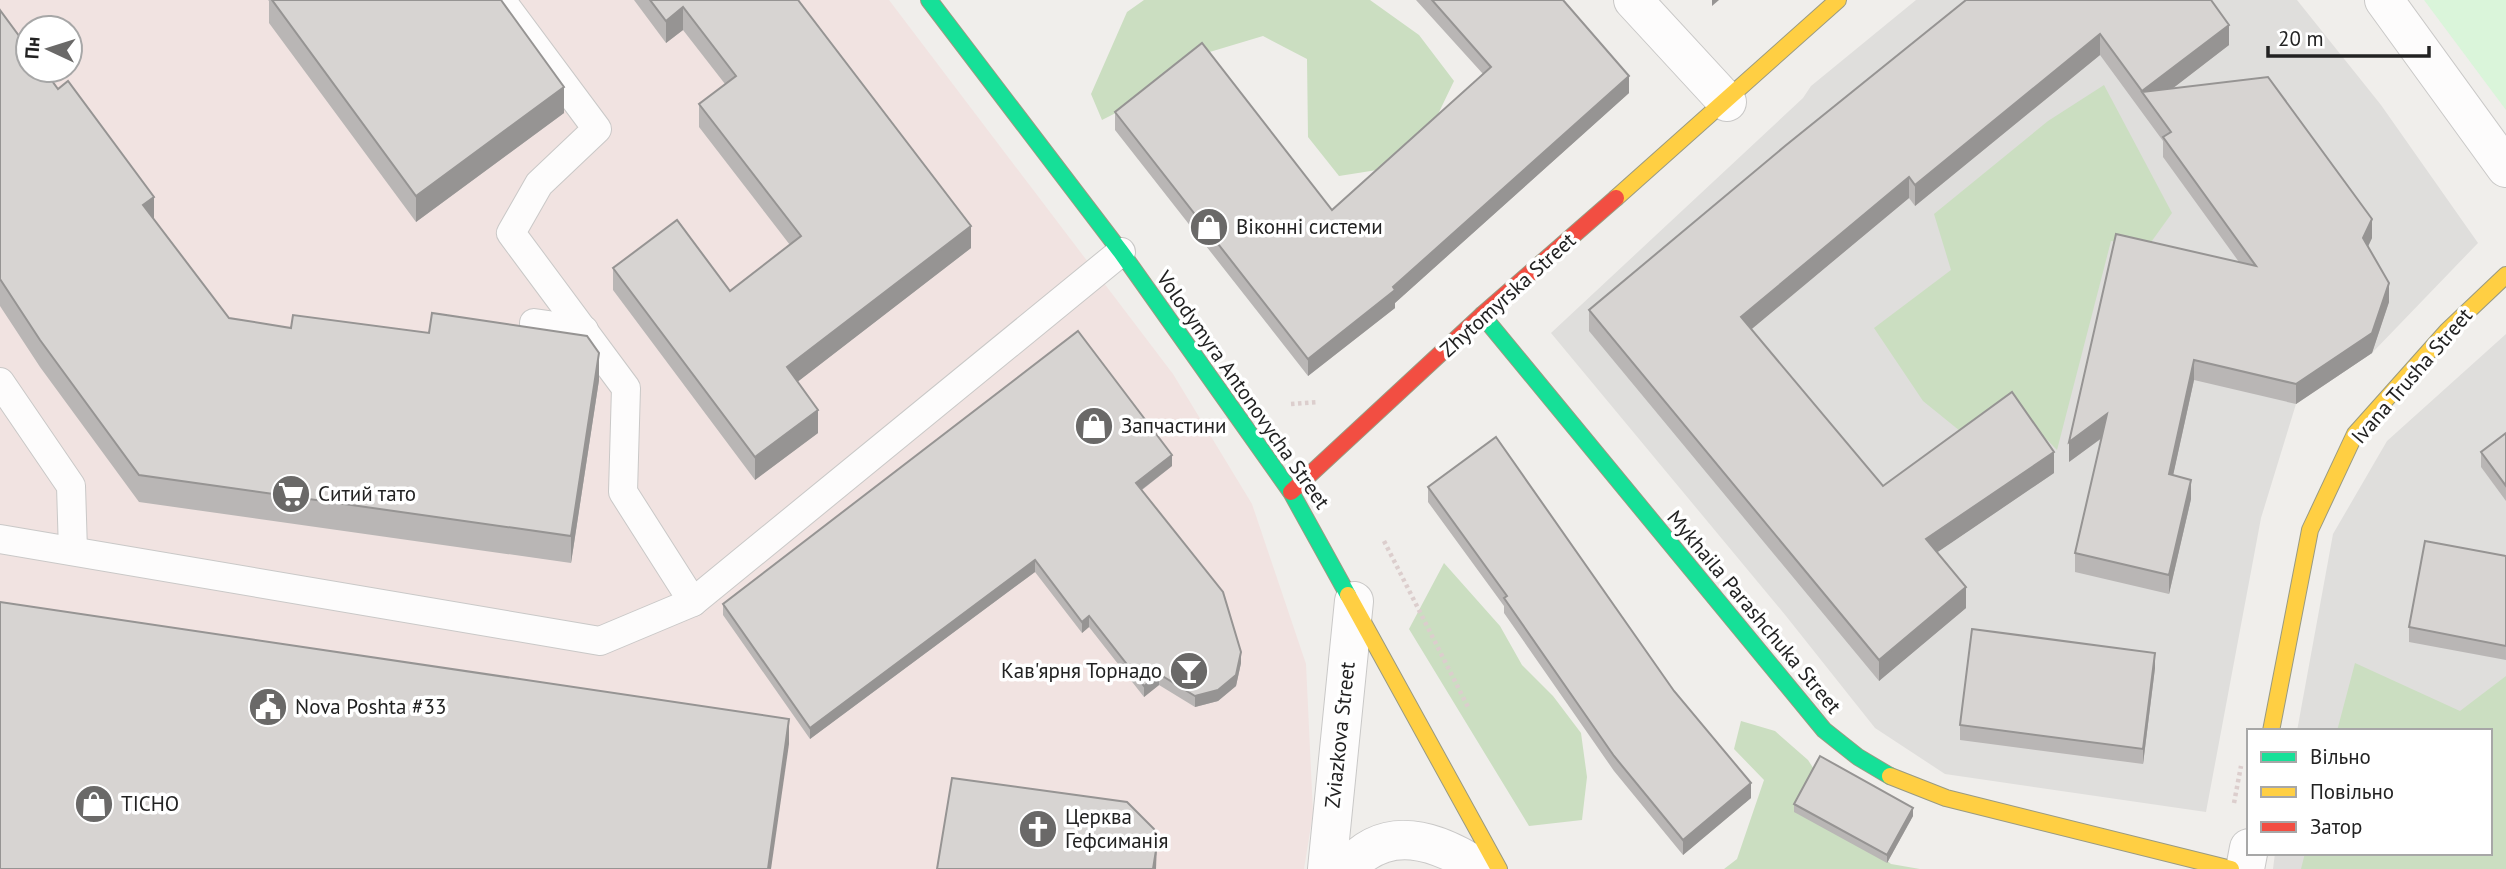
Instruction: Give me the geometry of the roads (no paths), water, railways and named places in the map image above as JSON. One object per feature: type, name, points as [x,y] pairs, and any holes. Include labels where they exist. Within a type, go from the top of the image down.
[{"type":"street","name":"Volodymyra Antonovycha Street","points":[[929,0],[1121,252],[1291,492],[1354,601],[1499,869]]},
{"type":"street","points":[[1633,0],[1727,102]]},
{"type":"street","name":"Zhytomyrska Street","points":[[1291,492],[1482,316],[1727,102],[1838,0]]},
{"type":"street","points":[[2384,0],[2506,168]]},
{"type":"street","name":"Ivana Trusha Street","points":[[2271,729],[2310,530],[2355,434],[2447,331],[2506,275]]},
{"type":"street","name":"Mykhaila Parashchuka Street","points":[[1482,316],[1791,692],[1824,730],[1858,757],[1900,782],[1946,797],[2231,869]]},
{"type":"street","name":"Zviazkova Street","points":[[1326,869],[1354,601]]},
{"type":"street","points":[[1347,869],[1354,861],[1395,838],[1425,843],[1460,855],[1481,869]]},
{"type":"lane","points":[[501,0],[597,129],[539,184],[511,233],[626,387],[623,492],[693,602]]},
{"type":"lane","points":[[0,540],[600,642],[693,602],[1121,252]]},
{"type":"lane","points":[[534,323],[584,330]]},
{"type":"lane","points":[[0,382],[71,486],[73,551]]},
{"type":"place","name":"Віконні системи","points":[[1209,227]]},
{"type":"place","name":"Запчастини","points":[[1094,426]]},
{"type":"place","name":"Ситий тато","points":[[291,494]]},
{"type":"place","name":"Кав'ярня Торнадо","points":[[1189,671]]},
{"type":"place","name":"Nova Poshta #33","points":[[268,707]]},
{"type":"place","name":"ТІСНО","points":[[94,804]]},
{"type":"place","name":"Церква Гефсиманія","points":[[1038,829]]}]
